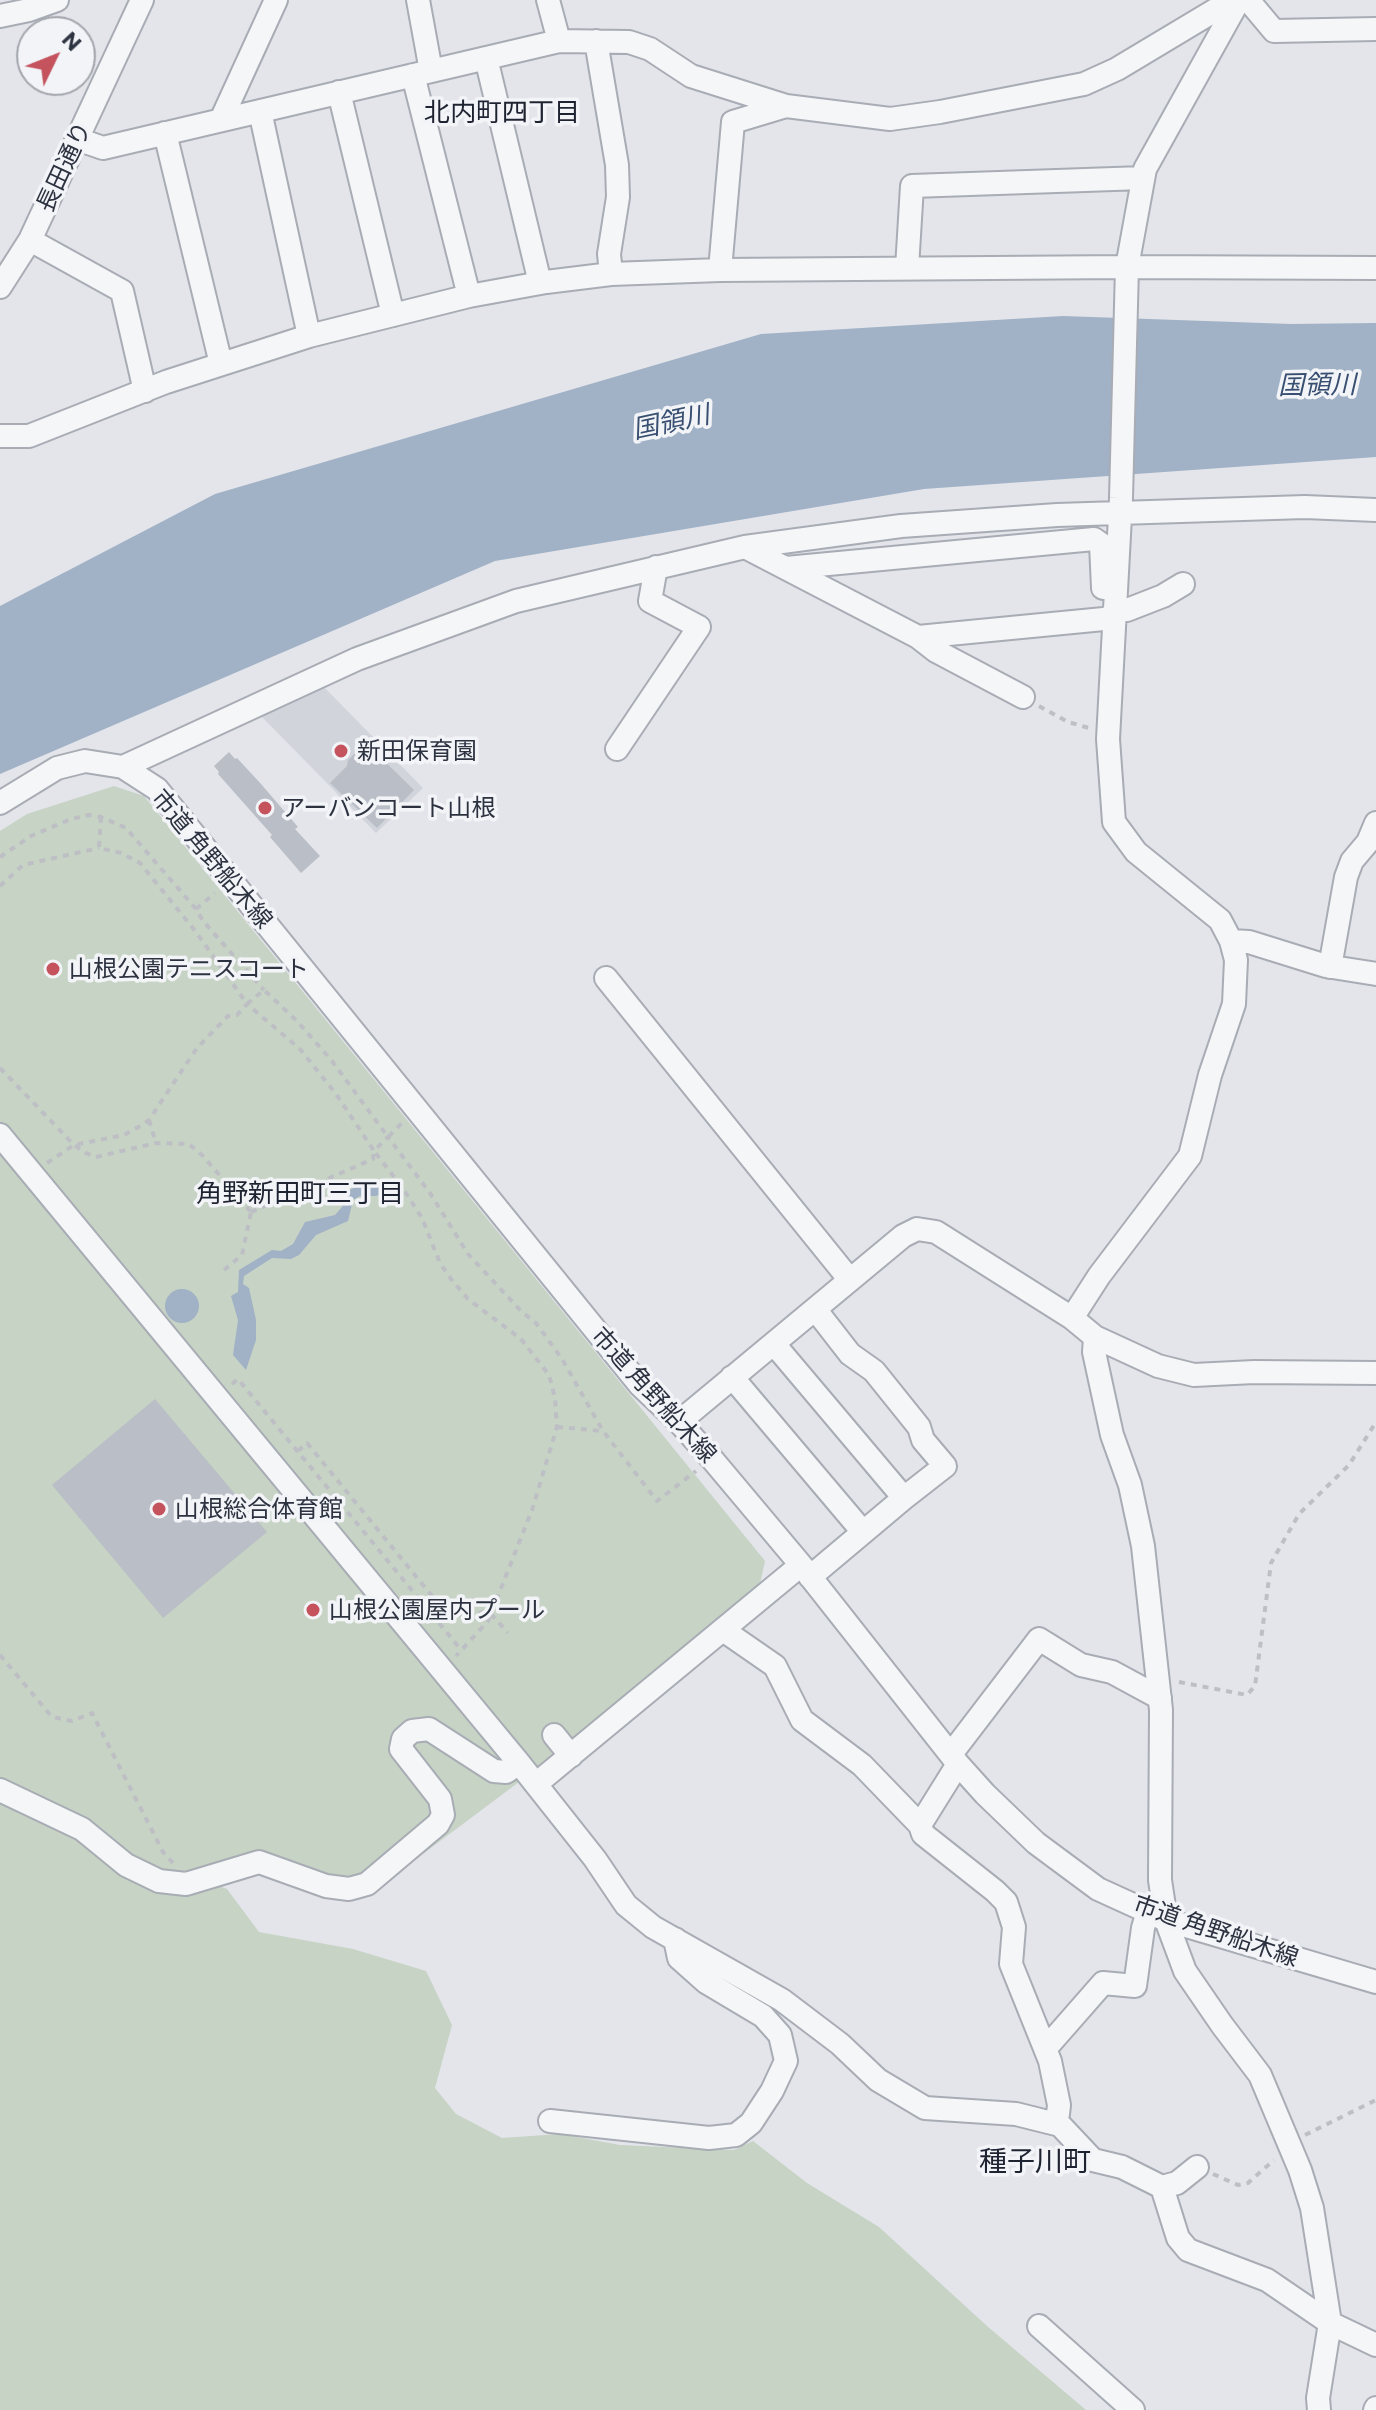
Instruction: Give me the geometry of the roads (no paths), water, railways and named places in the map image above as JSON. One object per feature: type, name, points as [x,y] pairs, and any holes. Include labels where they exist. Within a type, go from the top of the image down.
[{"type":"street","points":[[0,16],[57,0]]},
{"type":"street","name":"長田通り","points":[[0,287],[30,240],[142,0]]},
{"type":"street","points":[[221,120],[276,0]]},
{"type":"street","points":[[418,0],[422,73],[469,296]]},
{"type":"street","points":[[548,0],[559,41]]},
{"type":"street","points":[[77,139],[103,148],[559,41],[629,42],[650,49],[691,76],[786,106],[890,119],[1084,84],[1117,69],[1232,0]]},
{"type":"street","points":[[1072,1318],[1099,1276],[1190,1156],[1210,1075],[1234,1004],[1236,960],[1231,941],[1220,920],[1136,852],[1114,822],[1108,734],[1128,273],[1143,178],[1145,169],[1239,0]]},
{"type":"street","points":[[1248,0],[1274,31],[1376,29]]},
{"type":"street","points":[[596,41],[617,165],[618,197],[609,254],[611,274]]},
{"type":"street","points":[[486,58],[540,283]]},
{"type":"street","points":[[339,92],[393,315]]},
{"type":"street","points":[[720,270],[733,122],[786,106]]},
{"type":"street","points":[[260,111],[309,336]]},
{"type":"street","points":[[165,133],[221,364]]},
{"type":"street","points":[[907,268],[912,186],[1143,178]]},
{"type":"street","points":[[30,240],[122,291],[145,391]]},
{"type":"street","points":[[0,436],[29,436],[145,391],[309,336],[469,296],[611,274],[907,268],[1128,273],[1376,268]]},
{"type":"street","points":[[123,767],[357,659],[516,601],[745,547],[901,526],[1057,515],[1120,506],[1376,510]]},
{"type":"street","points":[[786,568],[1094,539],[1101,544],[1111,616]]},
{"type":"street","points":[[745,547],[918,637],[936,651],[1023,697]]},
{"type":"street","points":[[617,749],[699,627],[650,601],[656,567]]},
{"type":"street","points":[[918,637],[1111,616],[1163,596],[1183,584]]},
{"type":"street","name":"市道 角野船木線","points":[[0,803],[57,768],[85,761],[123,767],[157,789],[640,1385],[712,1459],[985,1794],[1036,1843],[1098,1889],[1157,1916],[1376,1982]]},
{"type":"street","points":[[1330,967],[1346,877],[1352,861],[1368,842],[1376,823]]},
{"type":"street","points":[[1231,941],[1249,942],[1330,967],[1376,974]]},
{"type":"street","points":[[606,978],[850,1280]]},
{"type":"street","points":[[0,1135],[442,1668],[595,1859],[626,1905],[653,1927],[782,2000],[840,2044],[878,2080],[925,2108],[1016,2114],[1060,2125],[1093,2160],[1122,2167],[1162,2187],[1177,2183],[1197,2167]]},
{"type":"street","points":[[679,1422],[903,1236],[917,1229],[936,1232],[1072,1318],[1095,1337],[1158,1366],[1194,1375],[1376,1373]]},
{"type":"street","points":[[536,1784],[723,1630],[863,1532],[945,1466],[923,1440],[919,1427],[874,1371],[850,1354],[815,1309]]},
{"type":"street","points":[[1046,2048],[1103,1983],[1135,1986],[1141,1939],[1157,1916],[1160,1880],[1162,1762],[1158,1688],[1143,1546],[1130,1485],[1109,1421],[1094,1352],[1095,1337]]},
{"type":"street","points":[[774,1344],[904,1498]]},
{"type":"street","points":[[732,1377],[863,1532]]},
{"type":"street","points":[[723,1630],[775,1666],[802,1720],[862,1765],[920,1825],[923,1834],[1006,1902],[1014,1927],[1011,1964],[1046,2048],[1059,2105],[1053,2123]]},
{"type":"street","points":[[920,1825],[955,1759],[1039,1639],[1081,1665],[1158,1688]]},
{"type":"street","points":[[0,1790],[82,1829],[126,1865],[159,1881],[186,1884],[259,1862],[326,1886],[349,1889],[367,1884],[438,1824],[443,1815],[440,1799],[401,1749],[403,1739],[412,1731],[429,1729],[494,1771],[506,1772],[519,1763]]},
{"type":"street","points":[[554,1735],[571,1756]]},
{"type":"street","points":[[1157,1916],[1185,1971],[1260,2075],[1300,2170],[1312,2208],[1330,2323],[1318,2398],[1319,2410]]},
{"type":"street","points":[[550,2121],[709,2138],[736,2135],[751,2123],[772,2091],[786,2061],[780,2035],[763,2016],[706,1982],[679,1958],[675,1939]]},
{"type":"street","points":[[1162,2187],[1178,2238],[1188,2250],[1267,2280],[1330,2323],[1376,2345]]},
{"type":"street","points":[[1039,2326],[1133,2410]]},
{"type":"water","name":"国領川","points":[[1063,316],[1291,324],[1376,323],[1376,457],[924,489],[495,561],[0,774],[0,606],[215,494],[761,334]]},
{"type":"water","points":[[371,1180],[383,1187],[384,1193],[353,1200],[348,1221],[316,1235],[299,1255],[291,1259],[272,1258],[244,1276],[243,1284],[249,1288],[256,1320],[256,1340],[246,1370],[233,1355],[238,1320],[231,1296],[238,1292],[239,1270],[272,1250],[281,1251],[293,1244],[305,1222],[335,1215],[342,1207],[345,1192]]},
{"type":"water","points":[[182,1289],[194,1294],[199,1306],[194,1318],[182,1323],[170,1318],[165,1306],[170,1294]]},
{"type":"place","name":"新田保育園","points":[[341,751]]},
{"type":"place","name":"アーバンコート山根","points":[[265,808]]},
{"type":"place","name":"山根公園テニスコート","points":[[53,969]]},
{"type":"place","name":"山根総合体育館","points":[[159,1509]]},
{"type":"place","name":"山根公園屋内プール","points":[[313,1610]]},
{"type":"district","name":"北内町四丁目","points":[[502,112]]},
{"type":"district","name":"角野新田町三丁目","points":[[300,1193]]},
{"type":"district","name":"種子川町","points":[[1035,2162]]}]
